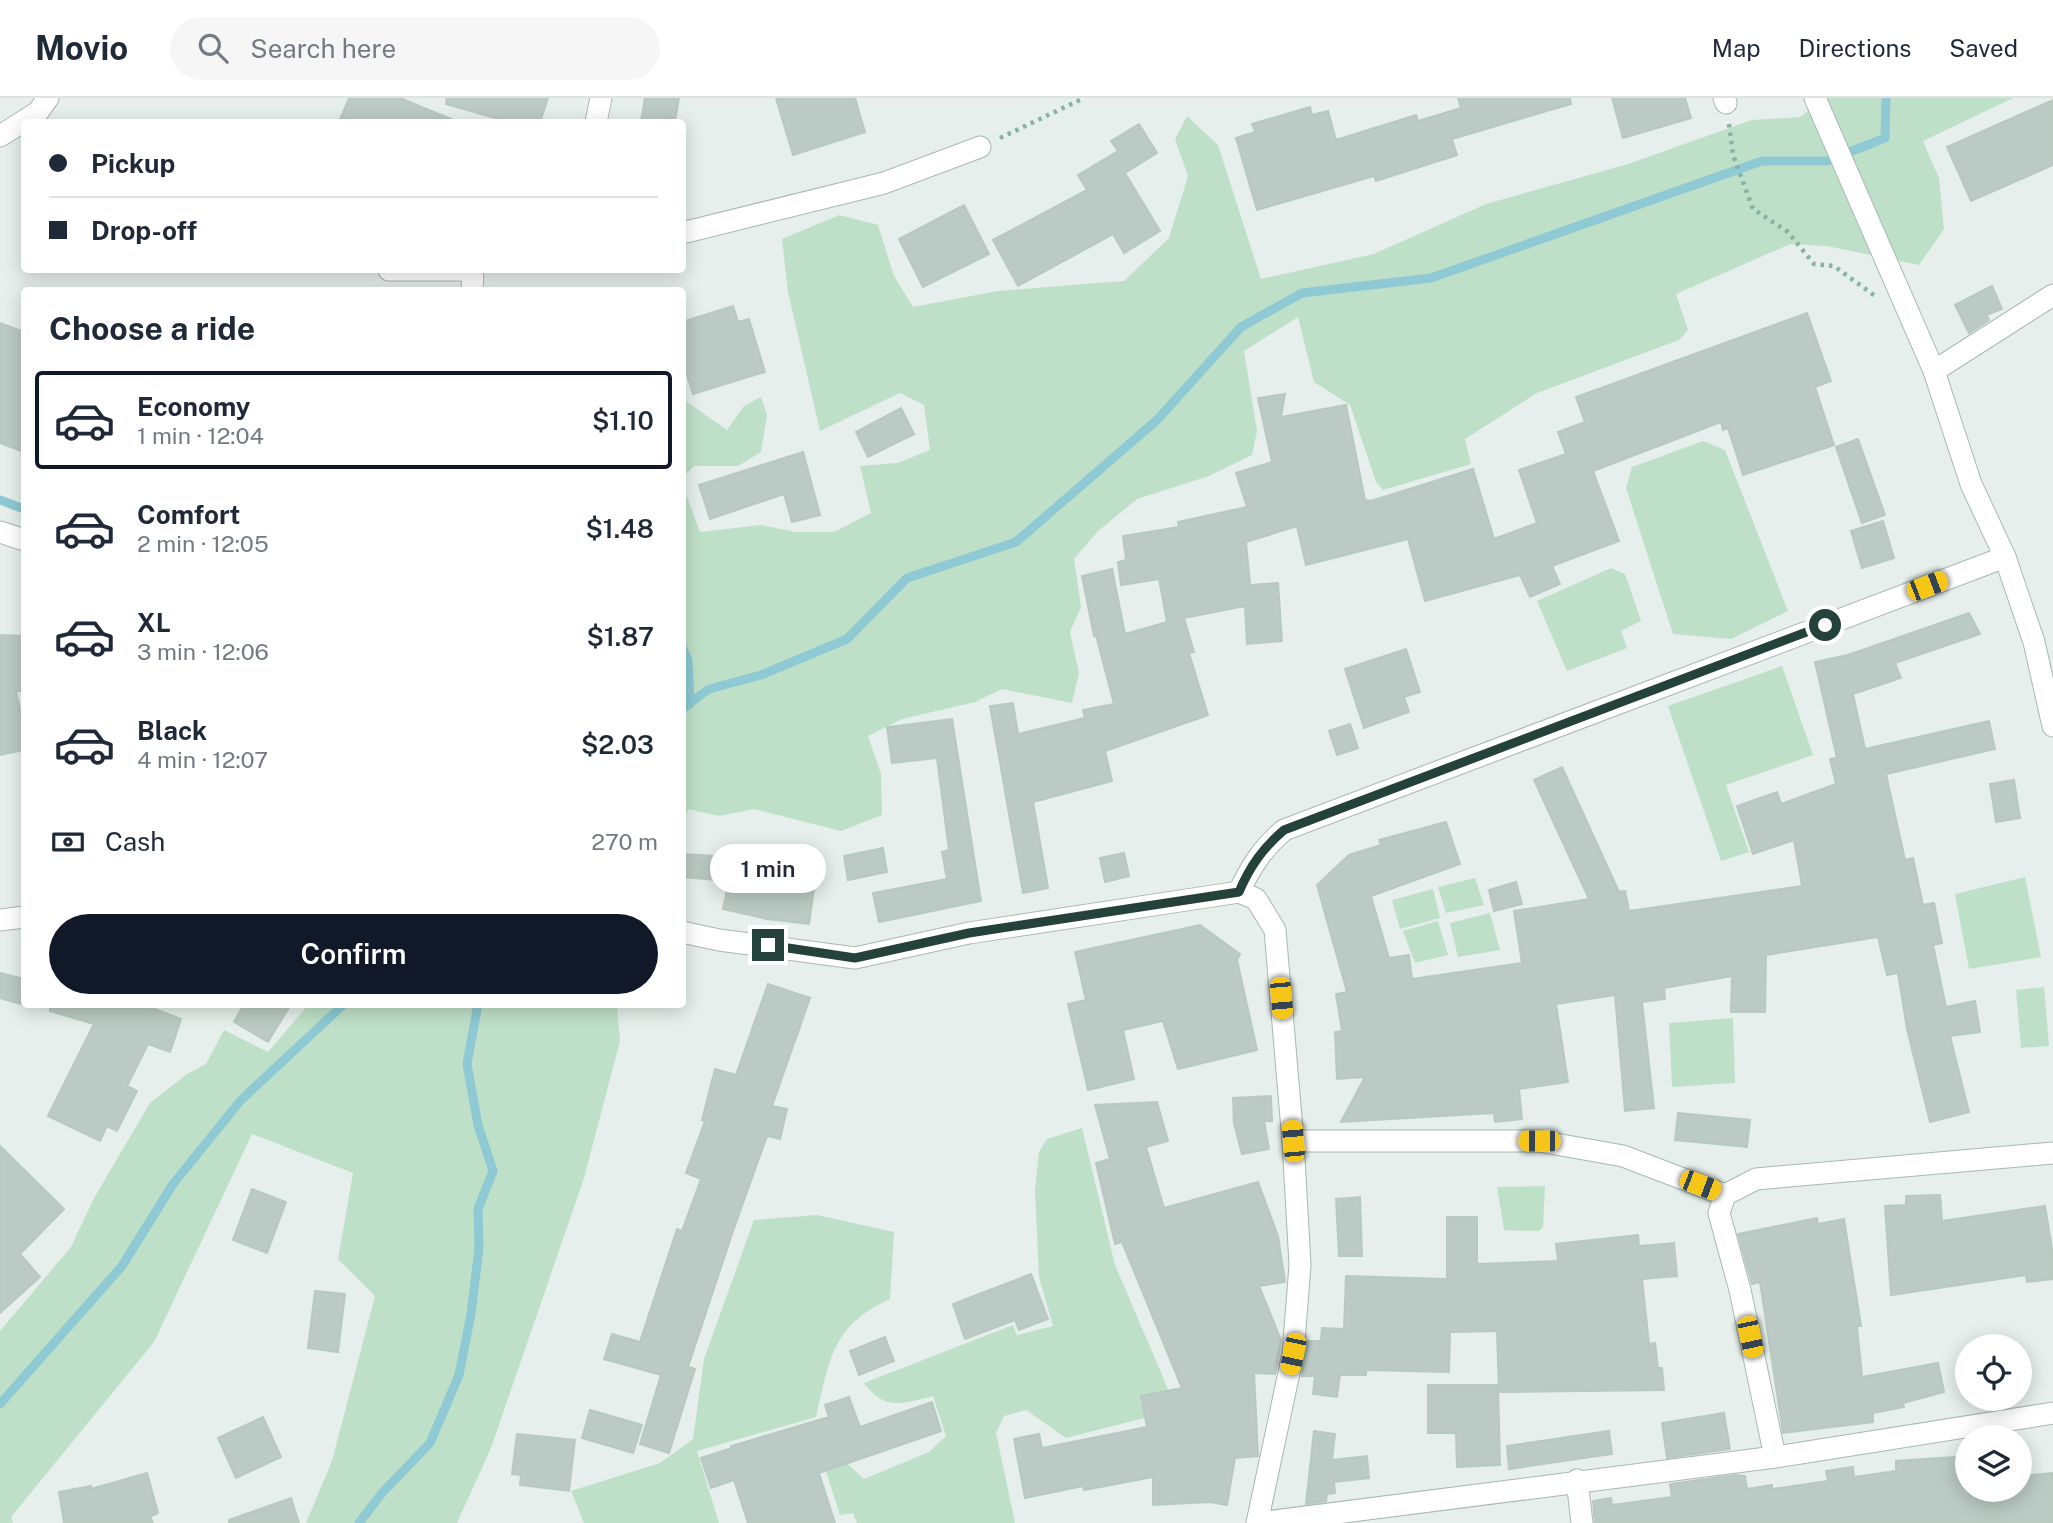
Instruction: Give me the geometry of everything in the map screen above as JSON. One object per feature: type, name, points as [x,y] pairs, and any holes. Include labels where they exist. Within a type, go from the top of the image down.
[{"type":"street","points":[[30,119],[48,98]]},
{"type":"street","points":[[597,119],[601,98]]},
{"type":"street","points":[[1817,104],[1934,371],[1971,484],[2005,557],[2034,642],[2053,726]]},
{"type":"street","points":[[686,232],[884,183],[980,147]]},
{"type":"street","points":[[1934,371],[2053,295]]},
{"type":"street","points":[[0,531],[21,539]]},
{"type":"street","points":[[1239,892],[1250,868],[1266,846],[1284,830],[2005,557]]},
{"type":"street","points":[[686,933],[719,940],[855,958],[969,933],[1239,892],[1256,899],[1275,930],[1293,1141],[1300,1265],[1293,1354],[1258,1523],[1577,1480],[1775,1457],[2053,1413]]},
{"type":"street","points":[[0,920],[21,917]]},
{"type":"street","points":[[1293,1141],[1539,1141],[1623,1156],[1725,1195]]},
{"type":"street","points":[[1775,1457],[1740,1290],[1719,1213],[1725,1195],[1756,1179],[2053,1153]]},
{"type":"street","points":[[1577,1480],[1582,1523]]},
{"type":"path","points":[[980,147],[1084,98]]},
{"type":"path","points":[[1733,155],[1753,209],[1788,232],[1814,264],[1834,265],[1910,317]]},
{"type":"green space","points":[[1824,98],[2013,98],[1923,141],[1939,178],[1944,229],[1919,265],[1827,246],[1790,244],[1676,294],[1688,330],[1679,340],[1537,393],[1465,439],[1471,464],[1383,490],[1376,482],[1350,405],[1314,382],[1298,317],[1244,351],[1257,431],[1252,455],[1209,476],[1137,499],[1097,532],[1074,559],[1081,607],[1070,632],[1079,673],[1072,703],[1002,689],[975,702],[902,719],[868,736],[881,774],[882,815],[841,831],[754,809],[719,816],[688,809],[686,815],[686,494],[700,532],[761,525],[796,532],[834,532],[871,513],[860,466],[898,463],[930,450],[924,405],[900,393],[820,431],[788,292],[782,239],[839,215],[878,225],[894,276],[913,307],[998,291],[1124,281],[1169,238],[1188,176],[1175,139],[1187,116],[1218,145],[1261,279],[1374,254],[1486,204],[1628,164],[1752,120],[1800,117]]},
{"type":"green space","points":[[761,397],[767,415],[761,452],[738,466],[694,466],[686,474],[686,400],[727,430],[744,406]]},
{"type":"green space","points":[[1703,441],[1725,450],[1788,611],[1731,639],[1673,634],[1626,488],[1632,467]]},
{"type":"green space","points":[[1611,568],[1625,574],[1641,621],[1621,631],[1627,648],[1567,671],[1537,601]]},
{"type":"green space","points":[[1782,666],[1813,755],[1726,785],[1749,852],[1721,861],[1668,706]]},
{"type":"green space","points":[[2025,877],[2041,957],[1969,969],[1955,894]]},
{"type":"green space","points":[[1475,878],[1484,905],[1446,913],[1438,887]]},
{"type":"green space","points":[[1433,889],[1440,918],[1400,929],[1392,900]]},
{"type":"green space","points":[[1490,913],[1500,950],[1458,957],[1450,923]]},
{"type":"green space","points":[[1438,921],[1448,955],[1415,963],[1403,931]]},
{"type":"green space","points":[[2044,987],[2049,1046],[2021,1048],[2016,990]]},
{"type":"green space","points":[[305,1008],[617,1008],[620,1041],[584,1178],[491,1448],[457,1523],[306,1523],[332,1461],[375,1296],[338,1259],[353,1173],[252,1134],[154,1342],[11,1517],[13,1523],[0,1523],[0,1331],[71,1247],[94,1198],[150,1103],[187,1074],[206,1064],[224,1030],[268,1052]]},
{"type":"green space","points":[[1733,1018],[1735,1083],[1672,1087],[1669,1023]]},
{"type":"green space","points":[[1082,1128],[1115,1265],[1174,1403],[1168,1412],[1066,1438],[1026,1410],[1004,1416],[996,1433],[1015,1523],[857,1523],[853,1513],[840,1515],[822,1459],[837,1454],[864,1479],[929,1452],[946,1436],[933,1396],[903,1403],[887,1402],[871,1392],[864,1383],[1013,1325],[1017,1335],[1053,1326],[1039,1277],[1035,1189],[1039,1152],[1047,1139]]},
{"type":"green space","points":[[1545,1186],[1543,1227],[1539,1231],[1504,1230],[1497,1187]]},
{"type":"green space","points":[[817,1215],[894,1232],[890,1299],[870,1309],[844,1333],[830,1362],[816,1417],[697,1451],[719,1523],[584,1523],[571,1491],[660,1463],[693,1439],[704,1359],[754,1220]]},
{"type":"building","points":[[349,98],[400,98],[451,119],[340,119]]},
{"type":"building","points":[[447,98],[548,98],[541,119],[498,119],[446,104]]},
{"type":"building","points":[[645,98],[679,98],[676,119],[642,119]]},
{"type":"building","points":[[776,98],[855,98],[865,132],[793,155]]},
{"type":"building","points":[[1458,98],[1570,98],[1571,104],[1452,139],[1457,155],[1376,181],[1374,176],[1257,210],[1236,138],[1255,132],[1252,124],[1310,107],[1312,115],[1328,111],[1336,140],[1416,115],[1418,121],[1461,108]]},
{"type":"building","points":[[1612,98],[1685,98],[1691,118],[1623,138]]},
{"type":"building","points":[[2053,100],[2053,165],[1971,201],[1947,147]]},
{"type":"building","points":[[1139,124],[1157,153],[1125,173],[1160,231],[1124,253],[1113,234],[1018,286],[993,240],[1087,190],[1078,175],[1118,151],[1111,141]]},
{"type":"building","points":[[964,205],[989,254],[923,287],[899,239]]},
{"type":"building","points":[[1992,286],[2002,309],[1986,315],[1989,320],[1969,333],[1955,305]]},
{"type":"building","points":[[733,306],[738,322],[749,319],[765,372],[693,394],[686,371],[686,321]]},
{"type":"building","points":[[1807,313],[1831,381],[1815,387],[1834,445],[1743,475],[1728,428],[1723,430],[1721,422],[1593,471],[1619,541],[1552,566],[1560,584],[1530,597],[1520,575],[1425,601],[1408,539],[1306,565],[1297,526],[1246,542],[1250,585],[1278,583],[1282,641],[1247,644],[1245,606],[1184,618],[1194,652],[1189,653],[1208,715],[1105,751],[1112,781],[1033,802],[1048,888],[1023,893],[990,706],[1013,703],[1018,734],[1085,718],[1083,710],[1114,704],[1096,635],[1094,636],[1082,576],[1112,569],[1125,634],[1167,622],[1159,579],[1121,585],[1118,562],[1126,560],[1123,536],[1179,527],[1178,522],[1247,507],[1236,473],[1272,462],[1258,398],[1285,394],[1281,417],[1346,405],[1365,500],[1371,501],[1473,469],[1494,539],[1537,523],[1519,470],[1566,454],[1558,432],[1585,422],[1576,397]]},
{"type":"building","points":[[0,323],[21,331],[21,451],[0,443]]},
{"type":"building","points":[[901,408],[914,434],[868,457],[856,432]]},
{"type":"building","points":[[1858,439],[1885,515],[1862,523],[1836,447]]},
{"type":"building","points":[[803,452],[820,515],[792,522],[784,494],[710,519],[699,485]]},
{"type":"building","points":[[1883,521],[1894,558],[1862,568],[1851,531]]},
{"type":"building","points":[[1969,613],[1980,634],[1895,663],[1901,678],[1853,694],[1865,749],[1989,721],[1995,749],[1886,774],[1905,860],[1913,858],[1923,905],[1934,903],[1942,943],[1933,945],[1946,1007],[1975,1001],[1980,1032],[1950,1036],[1969,1112],[1930,1122],[1907,1029],[1898,973],[1887,975],[1878,937],[1766,955],[1765,1012],[1731,1012],[1732,976],[1664,988],[1665,999],[1642,1002],[1654,1108],[1625,1111],[1615,995],[1556,1004],[1568,1082],[1519,1089],[1522,1119],[1495,1122],[1494,1113],[1341,1122],[1365,1077],[1337,1079],[1335,1032],[1342,1031],[1336,994],[1347,992],[1317,885],[1349,855],[1381,845],[1379,840],[1446,822],[1460,864],[1371,896],[1389,958],[1409,955],[1412,979],[1522,963],[1514,911],[1589,899],[1534,780],[1562,767],[1619,892],[1625,891],[1629,911],[1802,886],[1794,840],[1753,854],[1737,806],[1777,792],[1781,804],[1836,784],[1830,759],[1837,758],[1815,662],[1848,655]]},
{"type":"building","points":[[0,635],[21,636],[21,691],[16,691],[21,714],[21,751],[0,755]]},
{"type":"building","points":[[1406,649],[1420,692],[1404,697],[1409,712],[1364,728],[1345,669]]},
{"type":"building","points":[[952,719],[981,901],[879,922],[873,893],[947,879],[942,852],[949,850],[937,758],[892,763],[887,727]]},
{"type":"building","points":[[1350,724],[1358,748],[1337,755],[1329,731]]},
{"type":"building","points":[[2014,780],[2020,818],[1996,822],[1990,784]]},
{"type":"building","points":[[883,848],[887,872],[848,880],[844,856]]},
{"type":"building","points":[[1124,853],[1129,876],[1105,882],[1100,858]]},
{"type":"building","points":[[686,854],[779,860],[776,883],[814,888],[809,924],[767,919],[723,909],[729,881],[686,877]]},
{"type":"building","points":[[1516,882],[1522,904],[1494,911],[1489,890]]},
{"type":"building","points":[[1200,925],[1240,954],[1237,960],[1257,1050],[1178,1069],[1163,1021],[1123,1030],[1134,1079],[1088,1090],[1068,1004],[1086,1000],[1075,952]]},
{"type":"building","points":[[0,973],[21,978],[21,1004],[0,998]]},
{"type":"building","points":[[768,984],[810,998],[772,1106],[787,1109],[780,1139],[767,1136],[733,1231],[688,1367],[695,1369],[669,1453],[640,1444],[661,1375],[604,1359],[612,1334],[640,1342],[677,1229],[682,1231],[701,1179],[686,1173],[705,1121],[702,1120],[715,1069],[736,1075]]},
{"type":"building","points":[[50,1008],[152,1008],[181,1019],[170,1052],[148,1044],[127,1086],[137,1091],[117,1131],[107,1126],[100,1141],[48,1116],[94,1024],[50,1011]]},
{"type":"building","points":[[242,1008],[289,1008],[268,1042],[234,1022]]},
{"type":"building","points":[[1271,1096],[1272,1121],[1264,1121],[1269,1149],[1242,1154],[1234,1123],[1233,1098]]},
{"type":"building","points":[[1157,1102],[1168,1141],[1146,1147],[1164,1208],[1258,1182],[1278,1236],[1285,1282],[1259,1286],[1281,1340],[1275,1374],[1254,1373],[1258,1456],[1235,1458],[1227,1505],[1210,1502],[1153,1505],[1153,1477],[1084,1490],[1083,1486],[1025,1498],[1014,1439],[1039,1434],[1042,1448],[1147,1427],[1141,1396],[1182,1388],[1122,1242],[1115,1244],[1096,1163],[1110,1159],[1095,1105]]},
{"type":"building","points":[[1678,1113],[1750,1120],[1747,1147],[1675,1140]]},
{"type":"building","points":[[0,1146],[64,1209],[20,1254],[40,1277],[0,1313]]},
{"type":"building","points":[[252,1189],[286,1202],[267,1253],[233,1240]]},
{"type":"building","points":[[1940,1195],[1942,1221],[2045,1206],[2053,1255],[2053,1279],[2027,1282],[2026,1275],[1891,1295],[1885,1206],[1906,1205],[1906,1196]]},
{"type":"building","points":[[1360,1197],[1362,1256],[1339,1256],[1336,1199]]},
{"type":"building","points":[[1447,1217],[1477,1217],[1477,1264],[1558,1261],[1556,1244],[1638,1235],[1639,1246],[1674,1243],[1677,1276],[1642,1279],[1649,1344],[1655,1343],[1658,1368],[1662,1368],[1664,1390],[1499,1392],[1497,1331],[1450,1332],[1449,1372],[1366,1370],[1366,1375],[1340,1375],[1337,1397],[1313,1394],[1315,1376],[1302,1376],[1307,1341],[1321,1341],[1322,1328],[1344,1329],[1346,1276],[1447,1279]]},
{"type":"building","points":[[1817,1218],[1818,1224],[1844,1219],[1861,1326],[1857,1326],[1862,1377],[1938,1363],[1944,1392],[1903,1403],[1904,1407],[1873,1413],[1873,1422],[1783,1433],[1760,1282],[1752,1284],[1738,1234]]},
{"type":"building","points":[[1031,1274],[1048,1319],[1019,1330],[1015,1320],[965,1339],[953,1304]]},
{"type":"building","points":[[315,1291],[345,1294],[338,1352],[308,1348]]},
{"type":"building","points":[[885,1337],[894,1361],[859,1375],[850,1351]]},
{"type":"building","points":[[1428,1385],[1498,1385],[1500,1465],[1457,1467],[1456,1433],[1428,1433]]},
{"type":"building","points":[[849,1397],[860,1427],[932,1402],[941,1431],[819,1473],[835,1523],[748,1523],[734,1480],[711,1488],[701,1458],[732,1448],[731,1446],[829,1417],[825,1405]]},
{"type":"building","points":[[590,1410],[642,1425],[633,1453],[582,1438]]},
{"type":"building","points":[[1724,1413],[1730,1449],[1667,1458],[1662,1423]]},
{"type":"building","points":[[263,1417],[281,1457],[236,1478],[218,1438]]},
{"type":"building","points":[[1314,1431],[1335,1434],[1332,1460],[1367,1456],[1369,1478],[1334,1482],[1335,1493],[1327,1494],[1326,1501],[1306,1504]]},
{"type":"building","points":[[1609,1431],[1612,1454],[1509,1469],[1507,1446]]},
{"type":"building","points":[[517,1434],[575,1440],[569,1491],[520,1485],[521,1475],[512,1474]]},
{"type":"building","points":[[1955,1457],[1955,1502],[2032,1502],[2032,1475],[2053,1473],[2053,1523],[1595,1523],[1593,1501],[1611,1498],[1612,1505],[1672,1497],[1670,1484],[1735,1475],[1745,1476],[1747,1489],[1772,1485],[1772,1489],[1828,1481],[1826,1471],[1853,1467],[1854,1477],[1896,1471],[1896,1461]]},
{"type":"building","points":[[147,1473],[158,1513],[150,1517],[153,1523],[64,1523],[59,1492],[91,1486],[91,1489]]},
{"type":"building","points":[[291,1498],[299,1523],[229,1523],[229,1520]]},
{"type":"waterway","points":[[686,706],[709,689],[761,675],[847,639],[907,578],[1016,542],[1157,420],[1241,327],[1302,293],[1431,278],[1762,161],[1827,161],[1885,138],[1886,98]]},
{"type":"waterway","points":[[0,500],[21,508]]},
{"type":"waterway","points":[[686,656],[690,704]]},
{"type":"waterway","points":[[0,1404],[122,1266],[173,1184],[241,1100],[340,1008]]},
{"type":"waterway","points":[[359,1523],[382,1493],[430,1443],[459,1375],[471,1314],[479,1248],[478,1209],[493,1171],[478,1125],[467,1064],[477,1008]]},
{"type":"route","points":[[768,945],[855,958],[969,933],[1239,892],[1250,868],[1266,846],[1284,830],[1825,625]]}]
